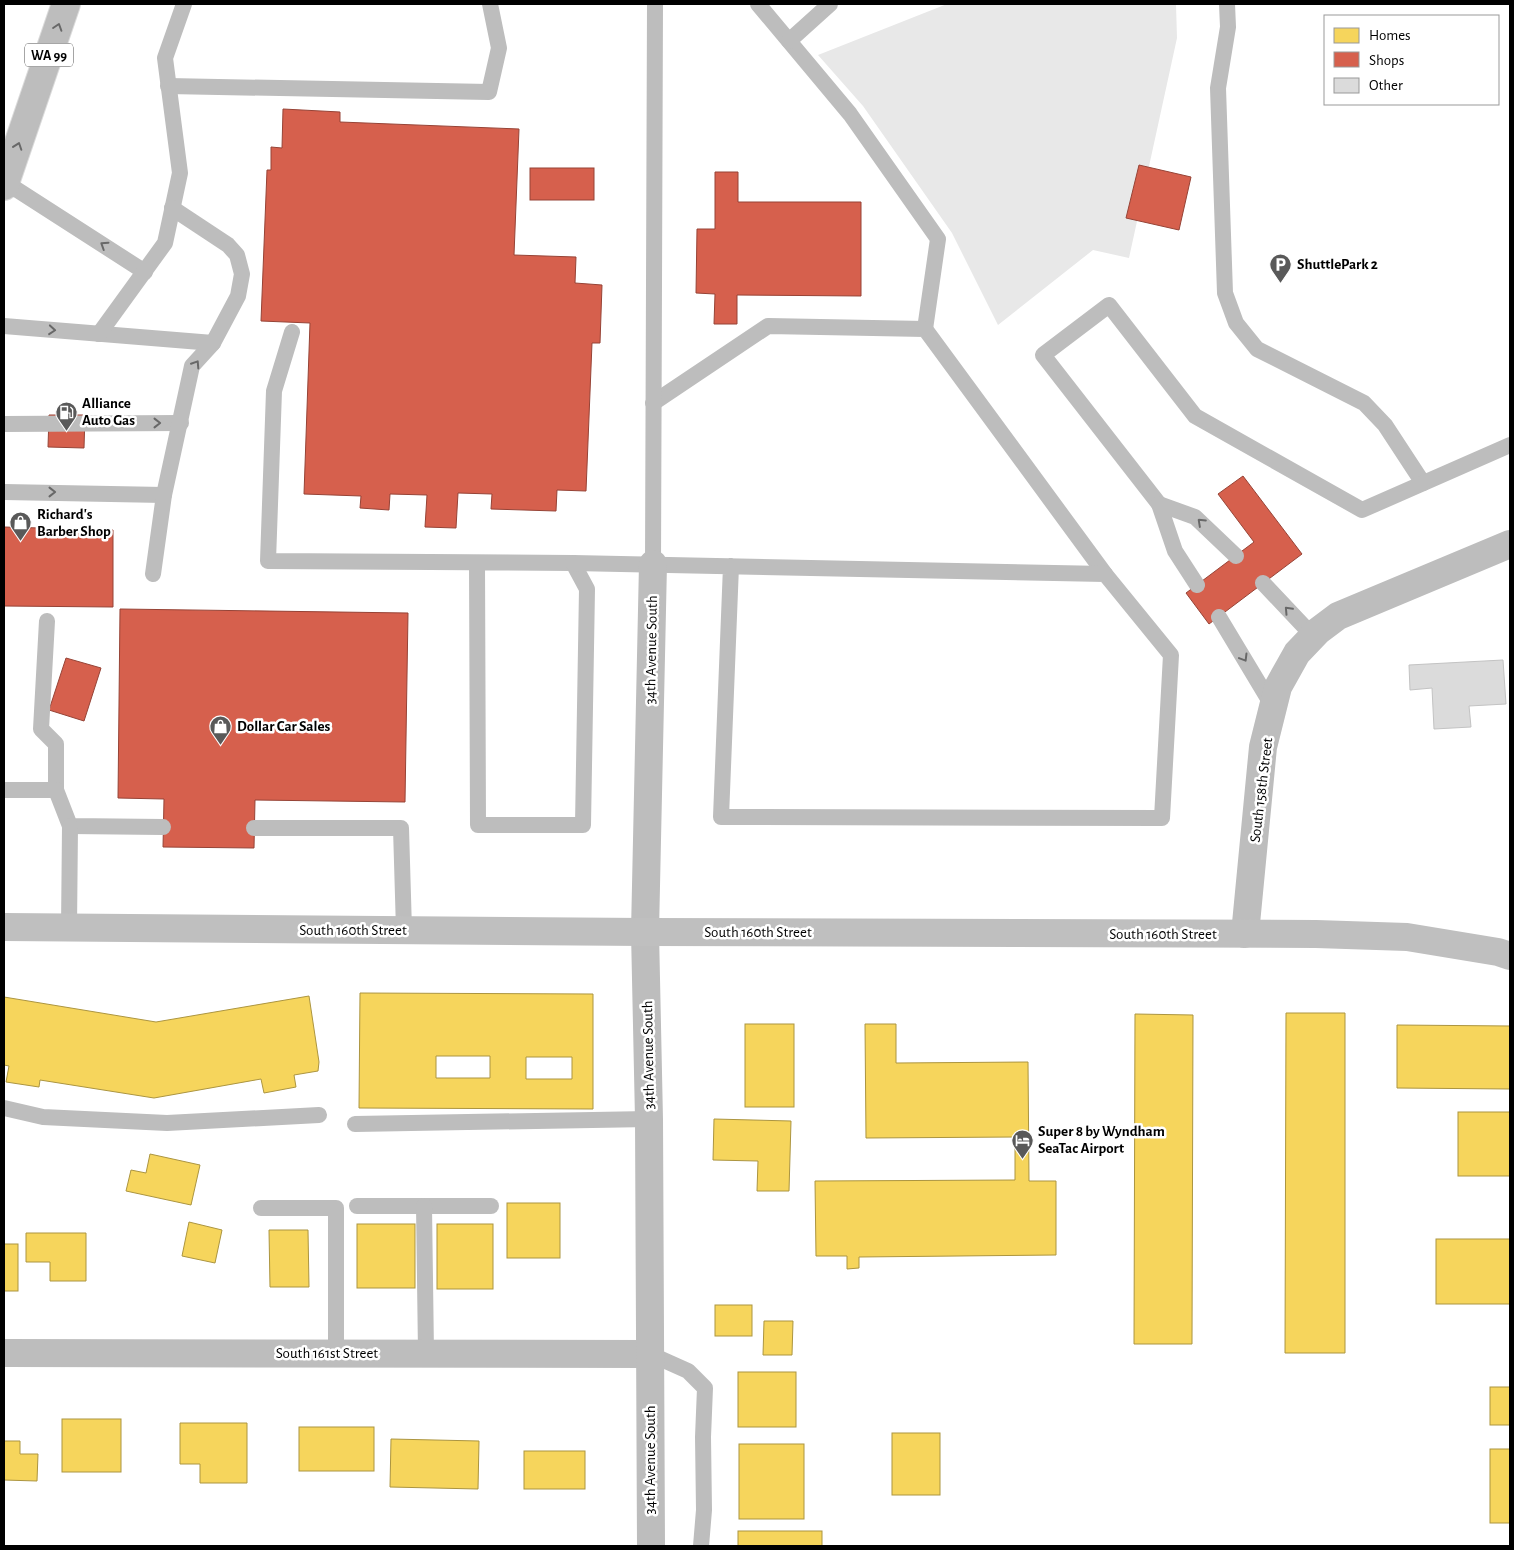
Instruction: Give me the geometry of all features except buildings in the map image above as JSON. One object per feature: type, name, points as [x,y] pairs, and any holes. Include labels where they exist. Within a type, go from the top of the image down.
[{"type":"main road","name":"South 160th Street","points":[[4,927],[645,932],[1316,934],[1407,937],[1498,952],[1510,956]]},
{"type":"street","name":"WA 99","points":[[4,184],[66,4]]},
{"type":"street","name":"South 158th Street","points":[[1245,934],[1263,747],[1278,687],[1297,653],[1313,636],[1338,616],[1510,544]]},
{"type":"street","name":"34th Avenue South","points":[[651,1546],[649,1119],[645,932],[653,564]]},
{"type":"street","name":"South 161st Street","points":[[4,1353],[650,1354]]},
{"type":"lane","points":[[99,334],[165,243],[180,173],[165,58],[184,4]]},
{"type":"lane","points":[[168,86],[488,92],[500,48],[490,4]]},
{"type":"lane","points":[[653,564],[655,4]]},
{"type":"lane","points":[[731,566],[721,817],[1162,818],[1171,655],[1106,574],[925,329],[938,239],[850,114],[758,4]]},
{"type":"lane","points":[[789,41],[830,4]]},
{"type":"lane","points":[[1227,4],[1228,27],[1218,88],[1225,293],[1236,323],[1257,349],[1364,404],[1385,425],[1423,483]]},
{"type":"lane","points":[[4,184],[145,272]]},
{"type":"lane","points":[[153,574],[164,495],[192,366],[213,343],[238,296],[242,274],[237,255],[228,245],[172,208]]},
{"type":"lane","points":[[1197,585],[1175,552],[1159,504],[1043,355],[1109,305],[1194,416],[1362,510],[1510,446]]},
{"type":"lane","points":[[4,326],[213,343]]},
{"type":"lane","points":[[653,403],[768,326],[925,329]]},
{"type":"lane","points":[[292,332],[274,391],[268,561],[653,564],[1106,574]]},
{"type":"lane","points":[[4,424],[181,423]]},
{"type":"lane","points":[[4,492],[164,495]]},
{"type":"lane","points":[[1159,504],[1195,517],[1236,556]]},
{"type":"lane","points":[[477,562],[478,825],[583,825],[586,589],[574,563]]},
{"type":"lane","points":[[1263,583],[1313,636]]},
{"type":"lane","points":[[1219,617],[1273,706]]},
{"type":"lane","points":[[47,621],[41,729],[56,744],[56,790],[70,826],[69,928]]},
{"type":"lane","points":[[4,790],[56,790]]},
{"type":"lane","points":[[70,826],[164,827]]},
{"type":"lane","points":[[254,828],[401,828],[404,930]]},
{"type":"lane","points":[[4,1108],[43,1117],[167,1123],[319,1115]]},
{"type":"lane","points":[[355,1124],[649,1119]]},
{"type":"lane","points":[[357,1206],[491,1206]]},
{"type":"lane","points":[[424,1206],[426,1353]]},
{"type":"lane","points":[[261,1208],[336,1208],[336,1353]]},
{"type":"lane","points":[[650,1354],[688,1371],[705,1388],[703,1437],[704,1510],[701,1546]]},
{"type":"shaded area","points":[[947,4],[1176,4],[1177,38],[1129,258],[1093,250],[998,325],[952,233],[863,106],[818,55]]},
{"type":"place","name":"ShuttlePark 2","points":[[1281,283]]},
{"type":"place","name":"Alliance Auto Gas","points":[[66,431]]},
{"type":"place","name":"Richard's Barber Shop","points":[[21,542]]},
{"type":"place","name":"Dollar Car Sales","points":[[221,745]]},
{"type":"place","name":"Super 8 by Wyndham SeaTac Airport","points":[[1022,1159]]}]
